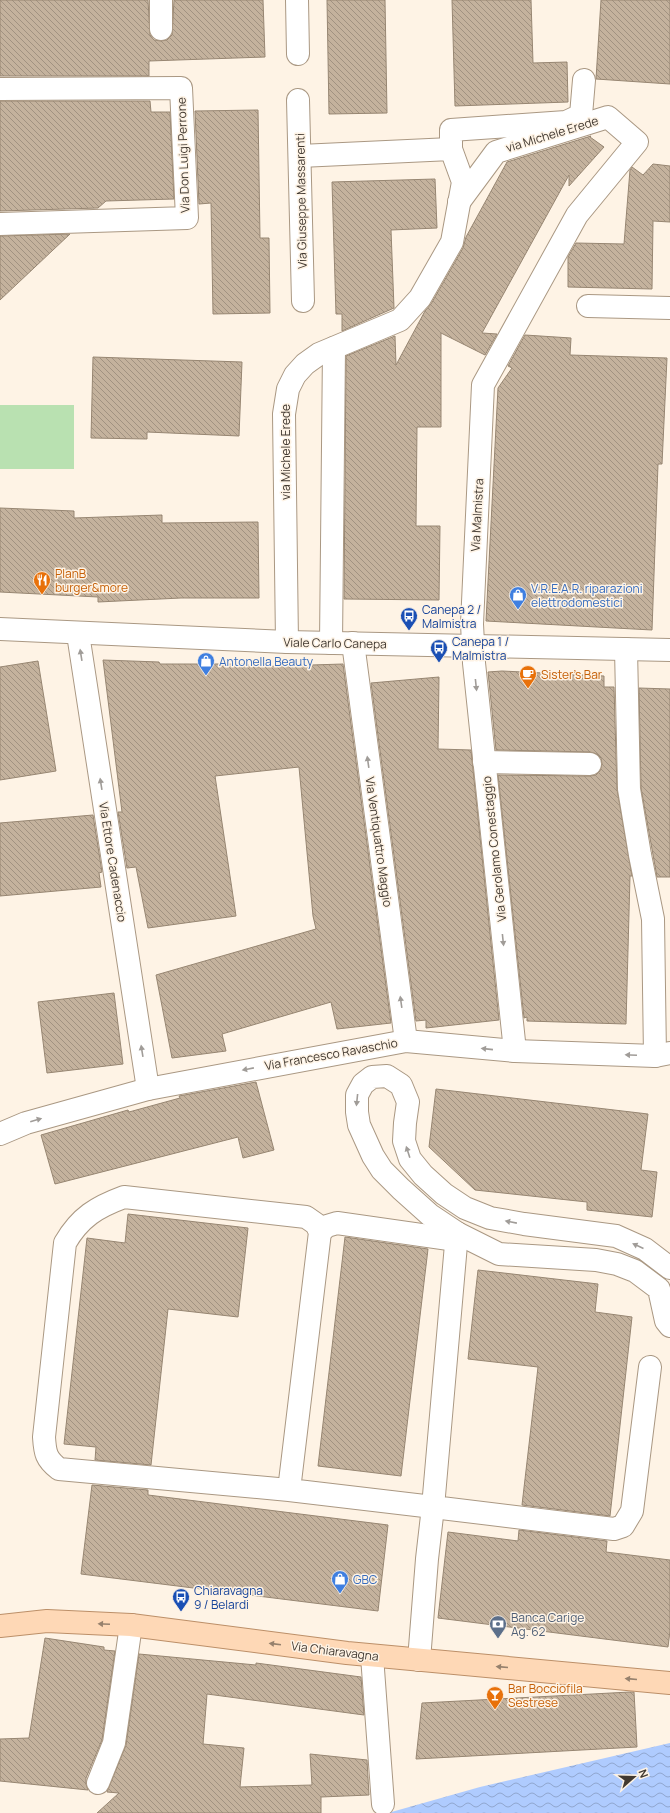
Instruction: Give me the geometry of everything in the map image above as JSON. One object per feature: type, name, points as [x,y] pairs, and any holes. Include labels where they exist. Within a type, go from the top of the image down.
[{"type":"main road","name":"Via Chiaravagna","points":[[0,1626],[46,1621],[131,1625],[372,1656],[670,1683]]},
{"type":"street","points":[[161,0],[161,29]]},
{"type":"street","points":[[297,0],[298,54]]},
{"type":"street","name":"via Michele Erede","points":[[286,642],[284,428],[286,397],[295,375],[305,364],[319,354],[400,320],[420,298],[452,242],[463,182],[451,149],[451,130],[566,122],[581,115],[584,80]]},
{"type":"street","name":"Via Don Luigi Perrone","points":[[0,89],[181,88],[187,218],[0,224]]},
{"type":"street","name":"Via Giuseppe Massarenti","points":[[298,100],[303,301]]},
{"type":"street","name":"via Michele Erede","points":[[459,202],[496,152],[608,117],[637,142],[577,215],[483,385]]},
{"type":"street","points":[[300,156],[451,149]]},
{"type":"street","points":[[588,306],[670,308]]},
{"type":"street","points":[[331,643],[334,348]]},
{"type":"street","name":"Via Malmistra","points":[[473,646],[472,624],[483,385]]},
{"type":"street","name":"Viale Carlo Canepa","points":[[0,629],[78,634],[286,642],[670,650]]},
{"type":"street","name":"Via Ettore Cadenaccio","points":[[78,634],[148,1089]]},
{"type":"street","name":"Via Ventiquattro Maggio","points":[[353,644],[406,1041]]},
{"type":"street","name":"Via Gerolamo Conestaggio","points":[[473,646],[515,1051]]},
{"type":"street","points":[[626,649],[630,789],[640,855],[653,919],[663,1054]]},
{"type":"street","points":[[484,762],[590,764]]},
{"type":"street","name":"Via Francesco Ravaschio","points":[[0,1134],[26,1123],[148,1089],[406,1041],[515,1051],[663,1054]]},
{"type":"street","points":[[457,1237],[401,1189],[382,1170],[373,1156],[359,1125],[357,1112],[357,1095],[363,1084],[372,1077],[387,1076],[401,1085],[408,1102],[404,1141],[410,1159],[423,1175],[444,1194],[465,1208],[490,1218],[616,1236],[645,1249],[670,1268]]},
{"type":"street","points":[[289,1490],[320,1232],[316,1224],[306,1217],[124,1197],[110,1202],[81,1220],[65,1243],[44,1437],[45,1451],[49,1462],[59,1469],[289,1490],[614,1529],[623,1526],[632,1511],[650,1367]]},
{"type":"street","points":[[320,1232],[328,1226],[337,1223],[457,1237],[499,1254],[596,1260],[617,1264],[635,1271],[659,1289],[666,1321],[670,1326]]},
{"type":"street","points":[[419,1660],[457,1237]]},
{"type":"street","points":[[98,1783],[114,1743],[131,1625]]},
{"type":"street","points":[[372,1656],[383,1804]]},
{"type":"green space","points":[[0,405],[74,405],[74,469],[0,469]]},
{"type":"water","points":[[670,1743],[670,1813],[388,1813],[480,1787]]},
{"type":"building","points":[[0,0],[148,0],[150,35],[154,40],[161,41],[167,40],[172,35],[174,0],[263,0],[265,57],[149,61],[149,76],[0,76]]},
{"type":"building","points":[[327,0],[385,0],[387,113],[329,114]]},
{"type":"building","points":[[452,0],[531,0],[533,63],[567,62],[568,102],[455,106]]},
{"type":"building","points":[[601,0],[670,0],[670,84],[596,79]]},
{"type":"building","points":[[0,101],[150,101],[151,112],[170,112],[174,199],[106,201],[98,208],[0,211]]},
{"type":"building","points":[[258,110],[260,238],[269,238],[270,313],[213,314],[211,203],[199,204],[195,111]]},
{"type":"building","points":[[591,136],[590,137],[604,147],[569,186],[569,175],[482,333],[497,334],[485,355],[441,333],[441,427],[417,427],[416,526],[440,526],[439,600],[344,599],[346,356],[395,336],[396,365],[425,311],[431,304],[463,248],[466,237],[507,162]]},
{"type":"building","points":[[653,164],[670,166],[670,222],[653,221],[652,289],[568,287],[568,257],[576,243],[624,244],[630,170],[632,167],[643,175]]},
{"type":"building","points":[[435,179],[437,228],[391,230],[394,308],[342,331],[342,314],[336,314],[332,182]]},
{"type":"building","points":[[70,234],[0,300],[0,236]]},
{"type":"building","points":[[525,335],[571,338],[570,355],[667,358],[662,464],[658,464],[652,630],[486,621],[498,388],[512,368],[508,366]]},
{"type":"building","points":[[93,357],[242,362],[239,436],[147,432],[147,439],[91,438]]},
{"type":"building","points":[[0,508],[74,511],[74,518],[162,515],[162,523],[258,522],[259,598],[181,598],[98,602],[98,597],[0,592]]},
{"type":"building","points":[[103,660],[159,662],[160,664],[248,664],[249,667],[343,664],[391,1023],[337,1029],[331,1002],[222,1034],[226,1051],[172,1058],[156,975],[316,929],[313,916],[299,767],[215,776],[236,916],[148,928],[136,867],[127,868],[118,812],[122,812]]},
{"type":"building","points":[[38,661],[56,771],[0,780],[0,667]]},
{"type":"building","points":[[502,671],[604,676],[604,687],[614,687],[617,789],[632,876],[630,876],[626,1024],[527,1021],[527,1017],[524,1018],[498,775],[590,776],[596,775],[600,771],[602,764],[601,758],[597,754],[590,752],[496,750],[488,672]]},
{"type":"building","points":[[439,677],[438,749],[471,750],[499,1020],[426,1028],[426,1020],[416,1021],[371,683]]},
{"type":"building","points":[[639,688],[670,689],[670,877],[657,877],[641,788]]},
{"type":"building","points":[[93,815],[102,872],[99,873],[101,887],[0,896],[0,823]]},
{"type":"building","points":[[114,993],[123,1064],[47,1073],[38,1002]]},
{"type":"building","points":[[256,1082],[274,1150],[243,1158],[238,1137],[55,1184],[41,1135],[128,1110],[129,1112],[180,1098],[179,1096]]},
{"type":"building","points":[[436,1089],[648,1114],[641,1170],[657,1172],[652,1217],[587,1210],[587,1202],[475,1190],[429,1147]]},
{"type":"building","points":[[128,1214],[248,1228],[238,1317],[168,1309],[151,1465],[95,1460],[96,1447],[64,1444],[87,1238],[125,1243]]},
{"type":"building","points":[[345,1237],[428,1249],[401,1476],[318,1466]]},
{"type":"building","points":[[478,1270],[598,1284],[595,1312],[632,1317],[610,1516],[522,1505],[538,1367],[468,1359]]},
{"type":"building","points":[[92,1485],[148,1490],[148,1495],[388,1525],[378,1611],[81,1574]]},
{"type":"building","points":[[519,1530],[607,1541],[606,1552],[670,1560],[670,1631],[668,1647],[438,1618],[448,1532],[518,1541]]},
{"type":"building","points":[[45,1638],[104,1647],[104,1650],[115,1651],[102,1740],[86,1778],[88,1790],[0,1781],[0,1739],[29,1738]]},
{"type":"building","points":[[139,1654],[256,1665],[256,1663],[361,1677],[364,1715],[207,1694],[203,1744],[244,1748],[240,1787],[312,1785],[310,1754],[367,1760],[369,1795],[321,1797],[321,1813],[97,1813],[119,1793],[107,1792],[126,1745]]},
{"type":"building","points":[[634,1692],[637,1747],[416,1759],[422,1703]]},
{"type":"place","name":"PlanB burger&more","points":[[42,595]]},
{"type":"place","name":"V.R.E.A.R. riparazioni elettrodomestici","points":[[518,610]]},
{"type":"place","name":"Canepa 2 / Malmistra","points":[[409,631]]},
{"type":"place","name":"Canepa 1 / Malmistra","points":[[439,663]]},
{"type":"place","name":"Antonella Beauty","points":[[206,676]]},
{"type":"place","name":"Sister's Bar","points":[[528,689]]},
{"type":"place","name":"GBC","points":[[340,1594]]},
{"type":"place","name":"Chiaravagna 9 / Belardi","points":[[181,1612]]},
{"type":"place","name":"Banca Carige Ag. 62","points":[[498,1639]]},
{"type":"place","name":"Bar Bocciofila Sestrese","points":[[495,1710]]}]
